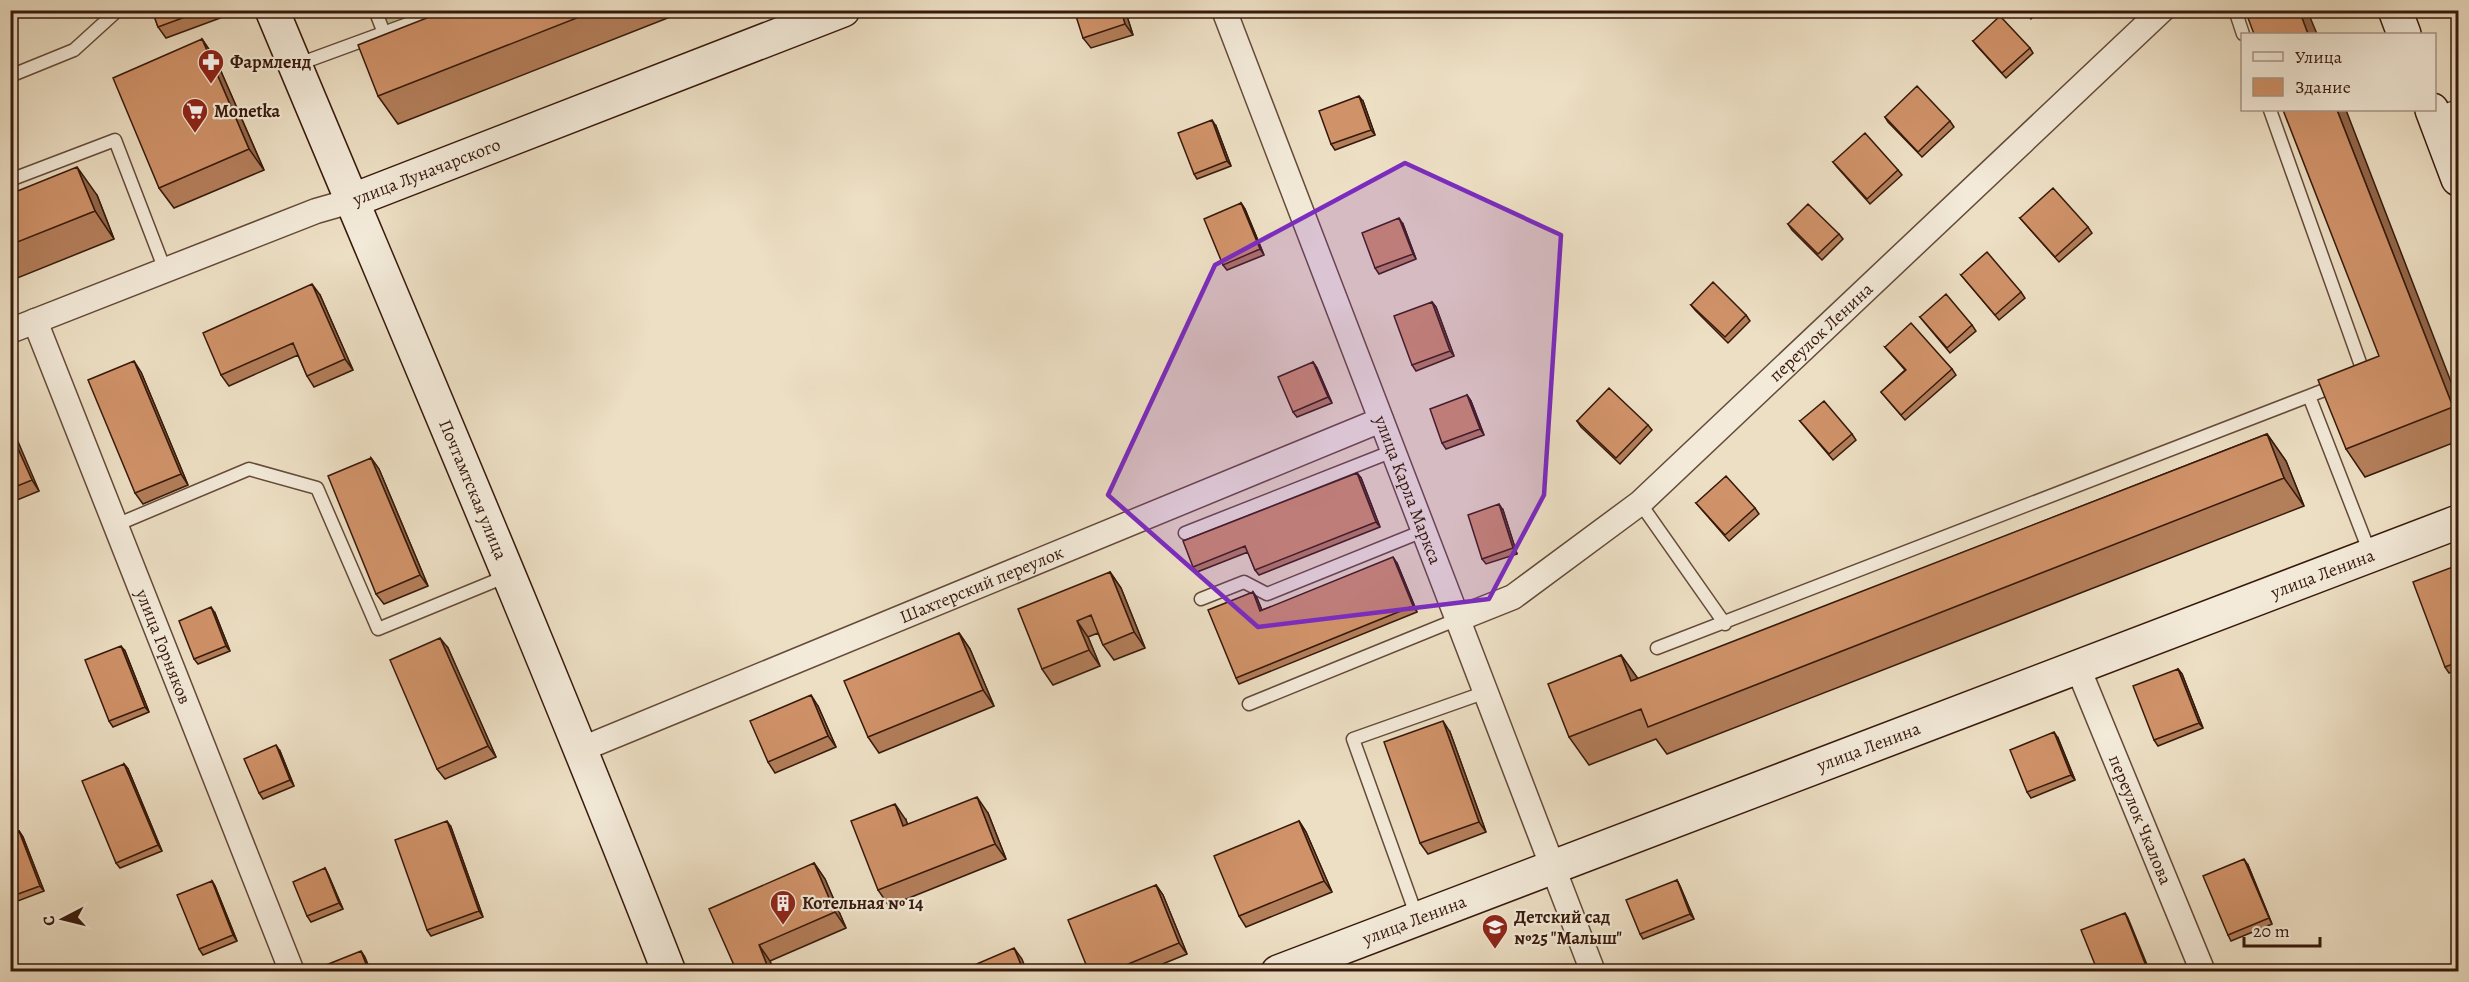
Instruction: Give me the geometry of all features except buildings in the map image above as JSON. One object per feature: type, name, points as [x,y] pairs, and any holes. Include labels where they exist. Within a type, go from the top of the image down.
[{"type":"street","name":"Почтамтская улица","points":[[272,10],[582,749],[669,972]]},
{"type":"street","name":"улица Луначарского","points":[[10,331],[316,211],[351,201],[843,10]]},
{"type":"street","name":"улица Карла Маркса","points":[[1224,10],[1593,972]]},
{"type":"street","name":"переулок Ленина","points":[[1458,619],[1513,597],[1640,503],[2162,10]]},
{"type":"street","points":[[2395,10],[2404,33]]},
{"type":"street","points":[[2441,110],[2458,179]]},
{"type":"street","name":"улица Горняков","points":[[35,321],[292,972]]},
{"type":"street","name":"Шахтерский переулок","points":[[582,749],[1381,420]]},
{"type":"street","name":"улица Ленина","points":[[1278,972],[1417,917],[2458,522]]},
{"type":"street","name":"переулок Чкалова","points":[[2078,668],[2203,972]]},
{"type":"lane","points":[[10,76],[74,50],[118,10]]},
{"type":"lane","points":[[375,10],[384,33]]},
{"type":"lane","points":[[295,66],[446,10]]},
{"type":"lane","points":[[2235,10],[2243,33]]},
{"type":"lane","points":[[1657,648],[1725,624],[2364,374],[2270,111]]},
{"type":"lane","points":[[10,180],[115,140],[165,270]]},
{"type":"lane","points":[[2309,396],[2371,555]]},
{"type":"lane","points":[[1185,533],[1393,451]]},
{"type":"lane","points":[[116,525],[249,469],[316,488],[378,629],[510,575]]},
{"type":"lane","points":[[1640,503],[1725,624]]},
{"type":"lane","points":[[1201,599],[1244,582],[1266,594],[1423,531]]},
{"type":"lane","points":[[1249,704],[1458,619]]},
{"type":"lane","points":[[1417,917],[1353,740],[1485,692]]},
{"type":"highlighted area","points":[[1405,163],[1561,235],[1544,495],[1489,599],[1258,627],[1108,495],[1215,265]]},
{"type":"green space","points":[[381,11],[429,11],[387,26]]},
{"type":"place","name":"Фармленд","points":[[211,85]]},
{"type":"place","name":"Monetka","points":[[195,134]]},
{"type":"place","name":"Котельная № 14","points":[[783,926]]},
{"type":"place","name":"Детский сад №25 \"Малыш\"","points":[[1495,950]]}]
